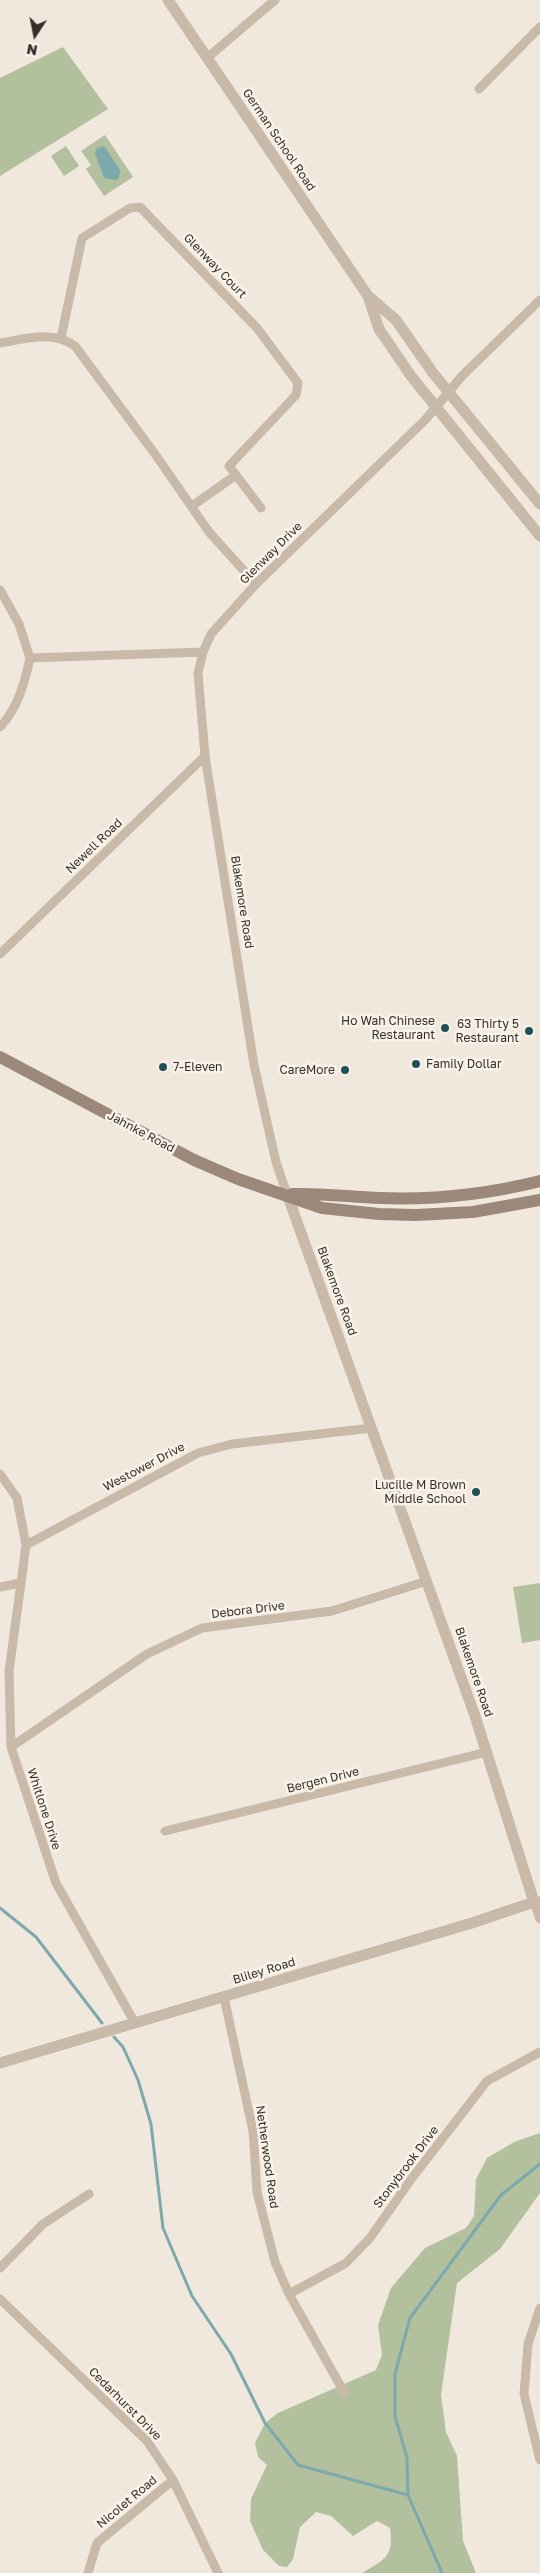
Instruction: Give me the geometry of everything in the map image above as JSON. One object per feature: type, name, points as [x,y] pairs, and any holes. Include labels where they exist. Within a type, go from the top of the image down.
[{"type":"main road","name":"Jahnke Road","points":[[0,1056],[194,1160],[238,1179],[287,1194],[322,1208],[378,1214],[416,1215],[473,1212],[540,1200]]},
{"type":"main road","name":"Jahnke Road","points":[[287,1194],[324,1193],[380,1198],[416,1198],[484,1192],[540,1181]]},
{"type":"street","name":"German School Road","points":[[168,0],[368,296],[396,320],[448,392],[540,504]]},
{"type":"street","points":[[207,58],[275,0]]},
{"type":"street","points":[[479,89],[540,27]]},
{"type":"street","name":"Glenway Court","points":[[61,338],[82,238],[130,208],[140,207],[258,328],[298,383],[296,395],[229,466],[236,475]]},
{"type":"street","name":"German School Road","points":[[368,296],[379,329],[435,408],[540,536]]},
{"type":"street","name":"Glenway Drive","points":[[203,652],[211,634],[256,584],[435,408],[448,392],[540,300]]},
{"type":"street","points":[[0,343],[40,337],[61,338],[75,346],[192,506],[208,532],[256,584]]},
{"type":"street","points":[[192,506],[236,475],[261,508]]},
{"type":"street","points":[[0,590],[20,624],[30,658],[24,687],[7,720],[0,727]]},
{"type":"street","points":[[30,658],[203,652]]},
{"type":"street","name":"Blakemore Road","points":[[203,652],[198,673],[205,756],[254,1065],[276,1162],[487,1752],[537,1901],[540,1919]]},
{"type":"street","name":"Newell Road","points":[[0,954],[205,756]]},
{"type":"street","name":"Westower Drive","points":[[26,1545],[198,1453],[232,1444],[372,1428]]},
{"type":"street","points":[[0,1474],[17,1498],[26,1545],[20,1583],[0,1586]]},
{"type":"street","name":"Debora Drive","points":[[11,1747],[147,1654],[202,1628],[332,1611],[427,1581]]},
{"type":"street","name":"Whitlone Drive","points":[[20,1583],[9,1672],[11,1747],[56,1883],[135,2023]]},
{"type":"street","name":"Bergen Drive","points":[[164,1832],[487,1752]]},
{"type":"street","name":"Bliley Road","points":[[0,2063],[472,1923],[537,1901]]},
{"type":"street","name":"Netherwood Road","points":[[224,1997],[253,2131],[257,2192],[275,2262],[289,2294],[344,2394]]},
{"type":"street","name":"Stonybrook Drive","points":[[289,2294],[346,2263],[370,2238],[412,2178],[487,2081],[540,2052]]},
{"type":"street","points":[[0,2268],[43,2224],[89,2194]]},
{"type":"street","name":"Cedarhurst Drive","points":[[0,2299],[147,2441],[174,2480],[218,2573]]},
{"type":"street","points":[[540,2308],[528,2344],[524,2394],[540,2460]]},
{"type":"street","name":"Nicolet Road","points":[[88,2573],[97,2543],[174,2480]]},
{"type":"green space","points":[[63,47],[108,109],[0,176],[0,78]]},
{"type":"green space","points":[[105,135],[133,177],[104,196],[86,169],[91,165],[81,151]]},
{"type":"green space","points":[[66,146],[79,166],[64,176],[51,156]]},
{"type":"green space","points":[[540,1583],[540,1640],[522,1643],[513,1587]]},
{"type":"green space","points":[[540,2133],[540,2193],[500,2249],[457,2283],[441,2395],[446,2432],[457,2456],[463,2541],[476,2573],[362,2573],[386,2556],[391,2545],[390,2528],[377,2521],[353,2536],[331,2516],[316,2512],[300,2527],[293,2559],[287,2567],[279,2566],[263,2550],[250,2521],[251,2499],[267,2465],[258,2457],[255,2443],[265,2423],[278,2413],[376,2370],[382,2355],[378,2325],[391,2288],[425,2248],[466,2228],[474,2216],[476,2179],[487,2158],[514,2142]]},
{"type":"water","points":[[104,146],[120,170],[119,178],[116,180],[104,178],[95,153],[97,148]]},
{"type":"waterway","points":[[0,1908],[36,1937],[102,2023]]},
{"type":"waterway","points":[[114,2037],[123,2047],[138,2080],[151,2124],[163,2228],[192,2296],[231,2354],[265,2423],[298,2465],[408,2495]]},
{"type":"waterway","points":[[442,2573],[408,2495],[407,2458],[395,2416],[395,2374],[410,2318],[501,2195],[540,2164]]},
{"type":"place","name":"Ho Wah Chinese Restaurant","points":[[445,1028]]},
{"type":"place","name":"63 Thirty 5 Restaurant","points":[[529,1031]]},
{"type":"place","name":"Family Dollar","points":[[416,1064]]},
{"type":"place","name":"7-Eleven","points":[[163,1067]]},
{"type":"place","name":"CareMore","points":[[345,1070]]},
{"type":"place","name":"Lucille M Brown Middle School","points":[[476,1492]]}]
